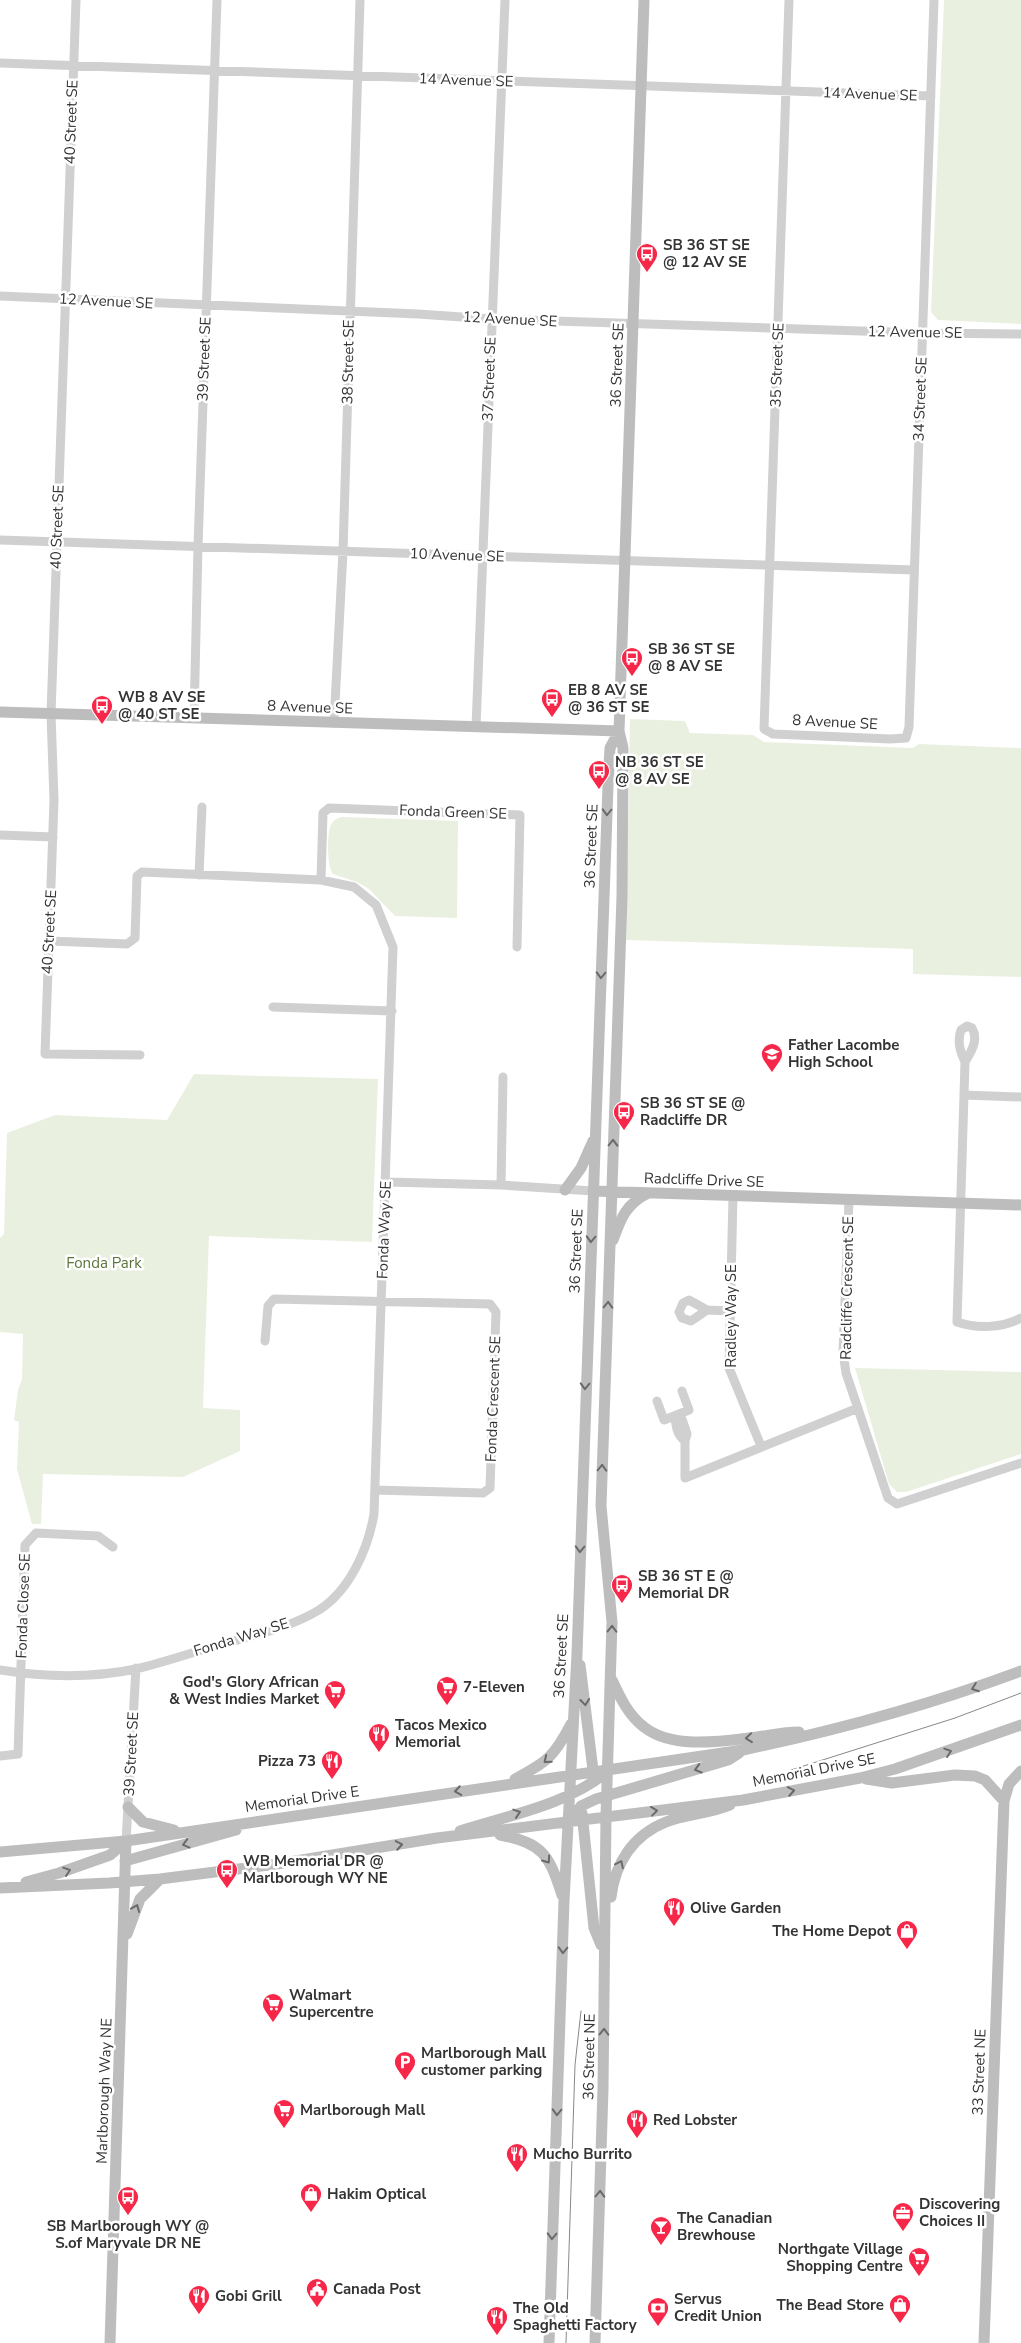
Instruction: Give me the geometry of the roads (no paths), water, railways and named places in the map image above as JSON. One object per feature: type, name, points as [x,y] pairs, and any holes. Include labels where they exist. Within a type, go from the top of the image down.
[{"type":"main road","name":"36 Street SE","points":[[608,1771],[612,1622],[610,1583],[601,1506],[622,897],[623,748],[618,731],[644,0]]},
{"type":"main road","name":"8 Avenue SE","points":[[0,712],[618,731]]},
{"type":"main road","name":"36 Street SE","points":[[571,1774],[610,748],[618,731]]},
{"type":"main road","points":[[565,1190],[581,1168],[596,1135]]},
{"type":"main road","name":"Radcliffe Drive SE","points":[[593,1191],[1021,1205]]},
{"type":"main road","points":[[609,1251],[626,1208],[637,1198],[649,1193]]},
{"type":"main road","points":[[1,1888],[160,1879],[306,1860],[437,1838],[568,1823],[606,1816],[593,1777],[582,1673],[577,1654]]},
{"type":"main road","points":[[601,1797],[608,1771],[743,1750],[814,1735],[909,1710],[1021,1671]]},
{"type":"main road","points":[[611,1678],[624,1705],[643,1727],[657,1735],[682,1741],[713,1741],[797,1732],[814,1735]]},
{"type":"main road","points":[[506,1784],[538,1767],[554,1755],[572,1720]]},
{"type":"main road","name":"Memorial Drive SE","points":[[606,1816],[743,1800],[860,1778],[950,1751],[1021,1725]]},
{"type":"main road","points":[[568,1823],[581,1806],[601,1797],[728,1760],[743,1750]]},
{"type":"main road","name":"Memorial Drive E","points":[[0,1852],[126,1840],[571,1774],[593,1777],[608,1771]]},
{"type":"main road","points":[[1004,1801],[1009,1784],[1021,1771]]},
{"type":"main road","name":"36 Street NE","points":[[549,2343],[564,1901],[568,1823],[574,1793],[571,1774]]},
{"type":"main road","points":[[860,1778],[892,1783],[955,1775],[975,1776],[986,1780],[1004,1801]]},
{"type":"main road","points":[[437,1838],[574,1793],[593,1777]]},
{"type":"main road","points":[[574,1793],[581,1806],[584,1820],[594,1928],[604,1952]]},
{"type":"main road","points":[[604,1928],[618,1866],[634,1843],[666,1822],[717,1811],[743,1800]]},
{"type":"main road","name":"33 Street NE","points":[[984,2343],[1004,1801]]},
{"type":"main road","points":[[128,1806],[143,1822],[180,1832]]},
{"type":"main road","name":"36 Street NE","points":[[595,2343],[603,2089],[606,1816]]},
{"type":"main road","points":[[126,1861],[284,1817]]},
{"type":"main road","points":[[490,1833],[528,1841],[539,1849],[550,1863],[564,1901]]},
{"type":"main road","points":[[1,1888],[59,1873],[110,1855],[126,1840]]},
{"type":"main road","name":"Marlborough Way NE","points":[[110,2343],[126,1840]]},
{"type":"main road","points":[[124,1943],[140,1899],[160,1879]]},
{"type":"street","name":"40 Street SE","points":[[76,0],[56,542],[51,714],[54,786],[53,837],[45,1054],[140,1055]]},
{"type":"street","name":"39 Street SE","points":[[194,718],[198,546],[217,0]]},
{"type":"street","name":"38 Street SE","points":[[334,723],[343,551],[360,0]]},
{"type":"street","name":"37 Street SE","points":[[476,727],[505,0]]},
{"type":"street","name":"35 Street SE","points":[[764,729],[789,0]]},
{"type":"street","name":"34 Street SE","points":[[906,738],[909,727],[934,0]]},
{"type":"street","name":"14 Avenue SE","points":[[0,63],[931,96]]},
{"type":"street","name":"12 Avenue SE","points":[[0,296],[491,319],[922,333],[1021,334]]},
{"type":"street","name":"10 Avenue SE","points":[[0,540],[914,570]]},
{"type":"street","name":"8 Avenue SE","points":[[764,729],[773,734],[906,738]]},
{"type":"street","points":[[199,876],[202,807]]},
{"type":"street","name":"Fonda Green SE","points":[[321,880],[323,813],[329,808],[520,815],[517,947]]},
{"type":"street","points":[[0,835],[53,837]]},
{"type":"street","name":"Fonda Way SE","points":[[0,1670],[21,1673],[96,1674],[136,1668],[280,1628],[320,1609],[347,1582],[363,1555],[370,1535],[376,1490],[393,947],[376,905],[354,887],[321,880],[142,872],[137,876],[135,938],[126,944],[49,941]]},
{"type":"street","points":[[273,1007],[392,1011]]},
{"type":"street","points":[[965,1062],[959,1204],[957,1322],[968,1325],[1000,1326],[1021,1318]]},
{"type":"street","points":[[501,1185],[503,1076]]},
{"type":"street","points":[[964,1095],[1021,1097]]},
{"type":"street","name":"Radcliffe Drive SE","points":[[386,1182],[501,1185],[593,1191]]},
{"type":"street","name":"Radley Way SE","points":[[733,1196],[729,1368],[761,1446]]},
{"type":"street","name":"Radcliffe Crescent SE","points":[[849,1200],[843,1352],[846,1373],[888,1498],[897,1504],[1021,1463]]},
{"type":"street","points":[[265,1342],[268,1306],[274,1299],[382,1302]]},
{"type":"street","name":"Fonda Crescent SE","points":[[376,1490],[483,1493],[490,1488],[496,1312],[490,1304],[382,1302]]},
{"type":"street","points":[[707,1310],[730,1310]]},
{"type":"street","points":[[657,1401],[664,1420],[676,1417],[689,1410],[682,1391]]},
{"type":"street","points":[[676,1417],[674,1422],[679,1436],[685,1441],[685,1478],[858,1408]]},
{"type":"street","name":"Fonda Close SE","points":[[21,1673],[25,1545],[36,1533],[98,1536],[113,1547]]},
{"type":"street","name":"39 Street SE","points":[[126,1840],[136,1668]]},
{"type":"street","points":[[0,1756],[18,1754],[21,1673]]},
{"type":"tram line","points":[[791,1770],[955,1718],[1021,1693]]},
{"type":"tram line","points":[[566,2343],[575,2065],[581,2011]]},
{"type":"place","name":"SB 36 ST SE @ 12 AV SE","points":[[647,273]]},
{"type":"place","name":"SB 36 ST SE @ 8 AV SE","points":[[632,677]]},
{"type":"place","name":"EB 8 AV SE @ 36 ST SE","points":[[552,718]]},
{"type":"place","name":"WB 8 AV SE @ 40 ST SE","points":[[102,725]]},
{"type":"place","name":"NB 36 ST SE @ 8 AV SE","points":[[599,790]]},
{"type":"place","name":"Father Lacombe High School","points":[[772,1073]]},
{"type":"place","name":"SB 36 ST SE @ Radcliffe DR","points":[[624,1131]]},
{"type":"place","name":"SB 36 ST E @ Memorial DR","points":[[622,1604]]},
{"type":"place","name":"7-Eleven","points":[[447,1706]]},
{"type":"place","name":"God's Glory African & West Indies Market","points":[[335,1710]]},
{"type":"place","name":"Tacos Mexico Memorial","points":[[379,1753]]},
{"type":"place","name":"Pizza 73","points":[[332,1780]]},
{"type":"place","name":"WB Memorial DR @ Marlborough WY NE","points":[[227,1889]]},
{"type":"place","name":"Olive Garden","points":[[674,1927]]},
{"type":"place","name":"The Home Depot","points":[[907,1950]]},
{"type":"place","name":"Walmart Supercentre","points":[[273,2023]]},
{"type":"place","name":"Marlborough Mall customer parking","points":[[405,2081]]},
{"type":"place","name":"Marlborough Mall","points":[[284,2129]]},
{"type":"place","name":"Red Lobster","points":[[637,2139]]},
{"type":"place","name":"Mucho Burrito","points":[[517,2173]]},
{"type":"place","name":"Hakim Optical","points":[[311,2213]]},
{"type":"place","name":"SB Marlborough WY @ S.of Maryvale DR NE","points":[[128,2216]]},
{"type":"place","name":"Discovering Choices II","points":[[903,2232]]},
{"type":"place","name":"The Canadian Brewhouse","points":[[661,2246]]},
{"type":"place","name":"Northgate Village Shopping Centre","points":[[919,2277]]},
{"type":"place","name":"Canada Post","points":[[317,2308]]},
{"type":"place","name":"Gobi Grill","points":[[199,2315]]},
{"type":"place","name":"The Bead Store","points":[[900,2324]]},
{"type":"place","name":"Servus Credit Union","points":[[658,2327]]},
{"type":"place","name":"The Old Spaghetti Factory","points":[[497,2336]]},
{"type":"park label","name":"Fonda Park","points":[[104,1263]]}]
